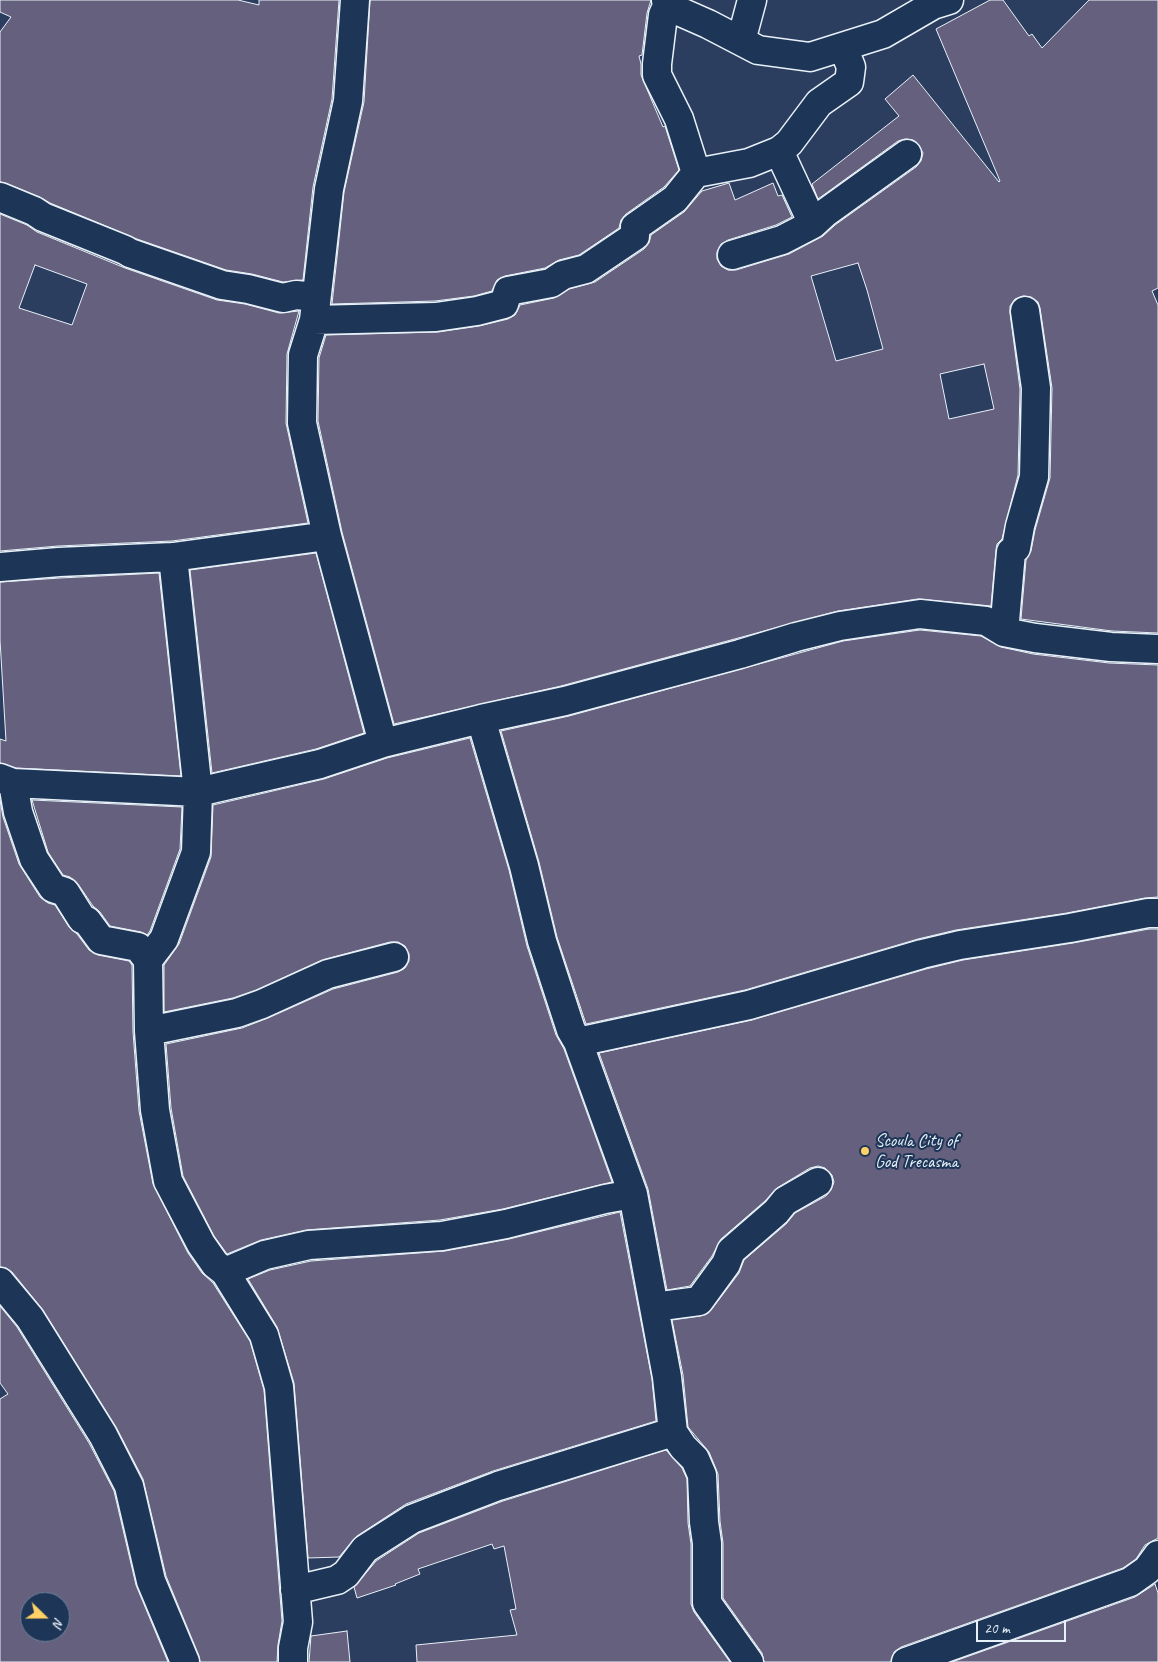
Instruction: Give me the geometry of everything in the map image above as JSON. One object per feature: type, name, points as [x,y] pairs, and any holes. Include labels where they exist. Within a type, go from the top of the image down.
[{"type":"street","points":[[355,0],[348,101],[329,189],[315,308],[303,355],[302,423],[327,536],[383,743]]},
{"type":"street","points":[[741,41],[752,0]]},
{"type":"street","points":[[696,173],[679,119],[657,75],[663,15],[667,3],[758,50],[810,57],[883,34],[933,5],[949,0]]},
{"type":"street","points":[[0,197],[130,253],[222,285],[248,289],[283,298],[296,295],[315,308],[436,317],[477,311],[504,304],[508,291],[551,283],[563,275],[586,269],[635,236],[634,228],[675,199],[696,173],[749,163],[790,143],[819,103],[849,82],[851,67],[843,47]]},
{"type":"street","points":[[778,150],[813,224]]},
{"type":"street","points":[[732,255],[782,240],[813,224],[825,213],[907,154]]},
{"type":"street","points":[[1004,632],[1011,552],[1016,548],[1020,526],[1034,478],[1036,388],[1025,311]]},
{"type":"street","points":[[0,567],[172,556],[327,536]]},
{"type":"street","points":[[148,960],[164,939],[196,852],[198,792],[172,556]]},
{"type":"street","points":[[293,1662],[293,1648],[298,1622],[279,1386],[264,1335],[225,1272],[215,1264],[201,1244],[168,1181],[155,1110],[149,1030],[148,960],[138,947],[101,940],[87,921],[82,919],[66,892],[53,888],[34,859],[7,781],[198,792],[320,764],[383,743],[565,701],[840,626],[920,614],[986,621],[1004,632],[1035,638],[1111,647],[1158,649]]},
{"type":"street","points":[[482,719],[524,866],[542,941],[571,1030],[578,1042],[634,1194],[667,1377],[673,1432],[683,1447],[695,1459],[702,1475],[707,1543],[707,1604],[749,1662]]},
{"type":"street","points":[[578,1042],[748,1005],[950,947],[1070,928],[1148,913],[1158,913]]},
{"type":"street","points":[[149,1030],[237,1013],[262,1004],[328,974],[394,957]]},
{"type":"street","points":[[654,1307],[699,1301],[726,1264],[731,1251],[776,1212],[785,1201],[818,1182]]},
{"type":"street","points":[[225,1272],[265,1255],[309,1245],[442,1236],[506,1224],[605,1199],[634,1194]]},
{"type":"street","points":[[0,1282],[30,1318],[104,1435],[129,1486],[151,1581],[185,1662]]},
{"type":"street","points":[[295,1590],[337,1580],[346,1574],[364,1549],[412,1519],[498,1486],[673,1432]]},
{"type":"street","points":[[906,1662],[1130,1582],[1147,1570],[1158,1555]]},
{"type":"building","points":[[0,0],[238,0],[259,5],[259,0],[339,0],[332,99],[313,187],[303,280],[283,282],[226,270],[137,239],[50,203],[40,197],[0,182],[0,32],[11,17],[0,12]]},
{"type":"building","points":[[370,0],[651,0],[647,13],[642,55],[639,56],[641,75],[663,127],[665,126],[679,170],[664,187],[626,214],[621,220],[619,228],[579,255],[559,260],[545,268],[505,276],[497,280],[492,291],[474,296],[435,301],[332,304],[344,192],[364,102]]},
{"type":"building","points":[[990,0],[1003,0],[1029,36],[1032,34],[1042,48],[1089,0],[1158,0],[1158,288],[1152,291],[1158,305],[1158,633],[1112,631],[1021,619],[1026,560],[1031,551],[1050,478],[1052,388],[1040,308],[1038,302],[1031,297],[1023,296],[1015,299],[1010,306],[1020,389],[1018,475],[1002,539],[997,544],[991,606],[918,599],[838,611],[561,686],[394,724],[342,532],[318,421],[319,358],[326,335],[438,332],[479,326],[508,319],[515,315],[520,305],[554,298],[569,289],[595,282],[644,249],[649,243],[651,235],[684,212],[702,191],[729,183],[735,200],[773,183],[778,196],[782,195],[792,217],[776,225],[721,244],[717,252],[717,259],[721,266],[728,270],[736,270],[789,254],[823,236],[835,225],[916,167],[921,161],[923,153],[919,145],[913,140],[905,139],[898,141],[818,199],[812,184],[899,116],[885,99],[913,75],[999,182],[936,29]],"holes":[[[858,263],[883,349],[836,361],[811,276]],[[984,364],[994,409],[949,419],[940,374]]]},
{"type":"building","points":[[0,214],[27,225],[37,232],[125,268],[217,300],[245,304],[279,313],[299,311],[287,354],[286,423],[308,523],[172,541],[58,546],[0,551]],"holes":[[[35,265],[87,284],[72,325],[19,308]]]},
{"type":"building","points":[[316,553],[364,733],[316,749],[212,773],[190,570]]},
{"type":"building","points":[[159,573],[181,776],[16,768],[0,763],[0,739],[6,741],[0,640],[0,582]]},
{"type":"building","points":[[920,630],[981,636],[1001,647],[1033,654],[1109,663],[1158,665],[1158,897],[956,930],[918,939],[745,990],[586,1024],[557,937],[539,862],[501,731],[569,716],[843,641]]},
{"type":"building","points":[[470,738],[509,870],[527,946],[556,1035],[564,1049],[612,1182],[503,1209],[440,1220],[306,1230],[261,1240],[227,1254],[214,1236],[183,1176],[171,1108],[166,1044],[242,1028],[333,989],[398,972],[405,968],[409,961],[409,954],[405,946],[398,942],[390,942],[322,960],[256,990],[233,998],[164,1012],[164,965],[179,944],[211,857],[213,805],[324,779],[387,758]]},
{"type":"building","points":[[0,800],[3,817],[19,864],[40,897],[48,903],[55,905],[69,927],[89,950],[98,955],[129,961],[132,965],[133,1032],[139,1111],[153,1184],[188,1253],[202,1273],[213,1283],[250,1341],[264,1390],[282,1621],[277,1662],[200,1662],[166,1576],[143,1479],[116,1427],[43,1310],[12,1272],[0,1267]]},
{"type":"building","points":[[32,800],[182,807],[180,849],[147,935],[110,926],[78,884],[70,877],[63,875],[48,852]]},
{"type":"building","points":[[1158,929],[1158,1538],[1145,1545],[1136,1559],[1123,1568],[901,1647],[894,1652],[891,1662],[764,1662],[762,1653],[723,1598],[723,1543],[718,1474],[709,1452],[688,1427],[683,1375],[672,1320],[701,1316],[711,1310],[739,1273],[744,1260],[786,1224],[795,1213],[826,1196],[834,1182],[832,1175],[825,1168],[818,1166],[810,1168],[777,1188],[765,1201],[721,1239],[712,1256],[690,1286],[667,1290],[648,1189],[599,1053],[752,1020],[963,960]]},
{"type":"building","points":[[620,1212],[652,1379],[656,1421],[493,1471],[406,1504],[357,1536],[339,1557],[308,1558],[294,1383],[277,1327],[248,1279],[270,1270],[311,1261],[445,1251],[509,1239]]},
{"type":"building","points":[[0,1306],[17,1327],[89,1443],[114,1491],[136,1585],[168,1662],[0,1662],[0,1399],[8,1394],[0,1383]]},
{"type":"building","points":[[666,1450],[682,1468],[687,1479],[688,1523],[691,1544],[691,1604],[694,1612],[730,1662],[417,1662],[416,1645],[517,1635],[510,1610],[516,1609],[504,1546],[494,1549],[492,1544],[418,1569],[420,1574],[396,1585],[357,1598],[354,1587],[376,1561],[419,1533],[503,1501]]},
{"type":"building","points":[[1155,1584],[1158,1593],[1158,1662],[952,1662],[1135,1597]]},
{"type":"building","points":[[347,1631],[350,1662],[309,1662],[311,1636]]},
{"type":"place","name":"Scoula City of God Trecasma","points":[[865,1151]]}]
